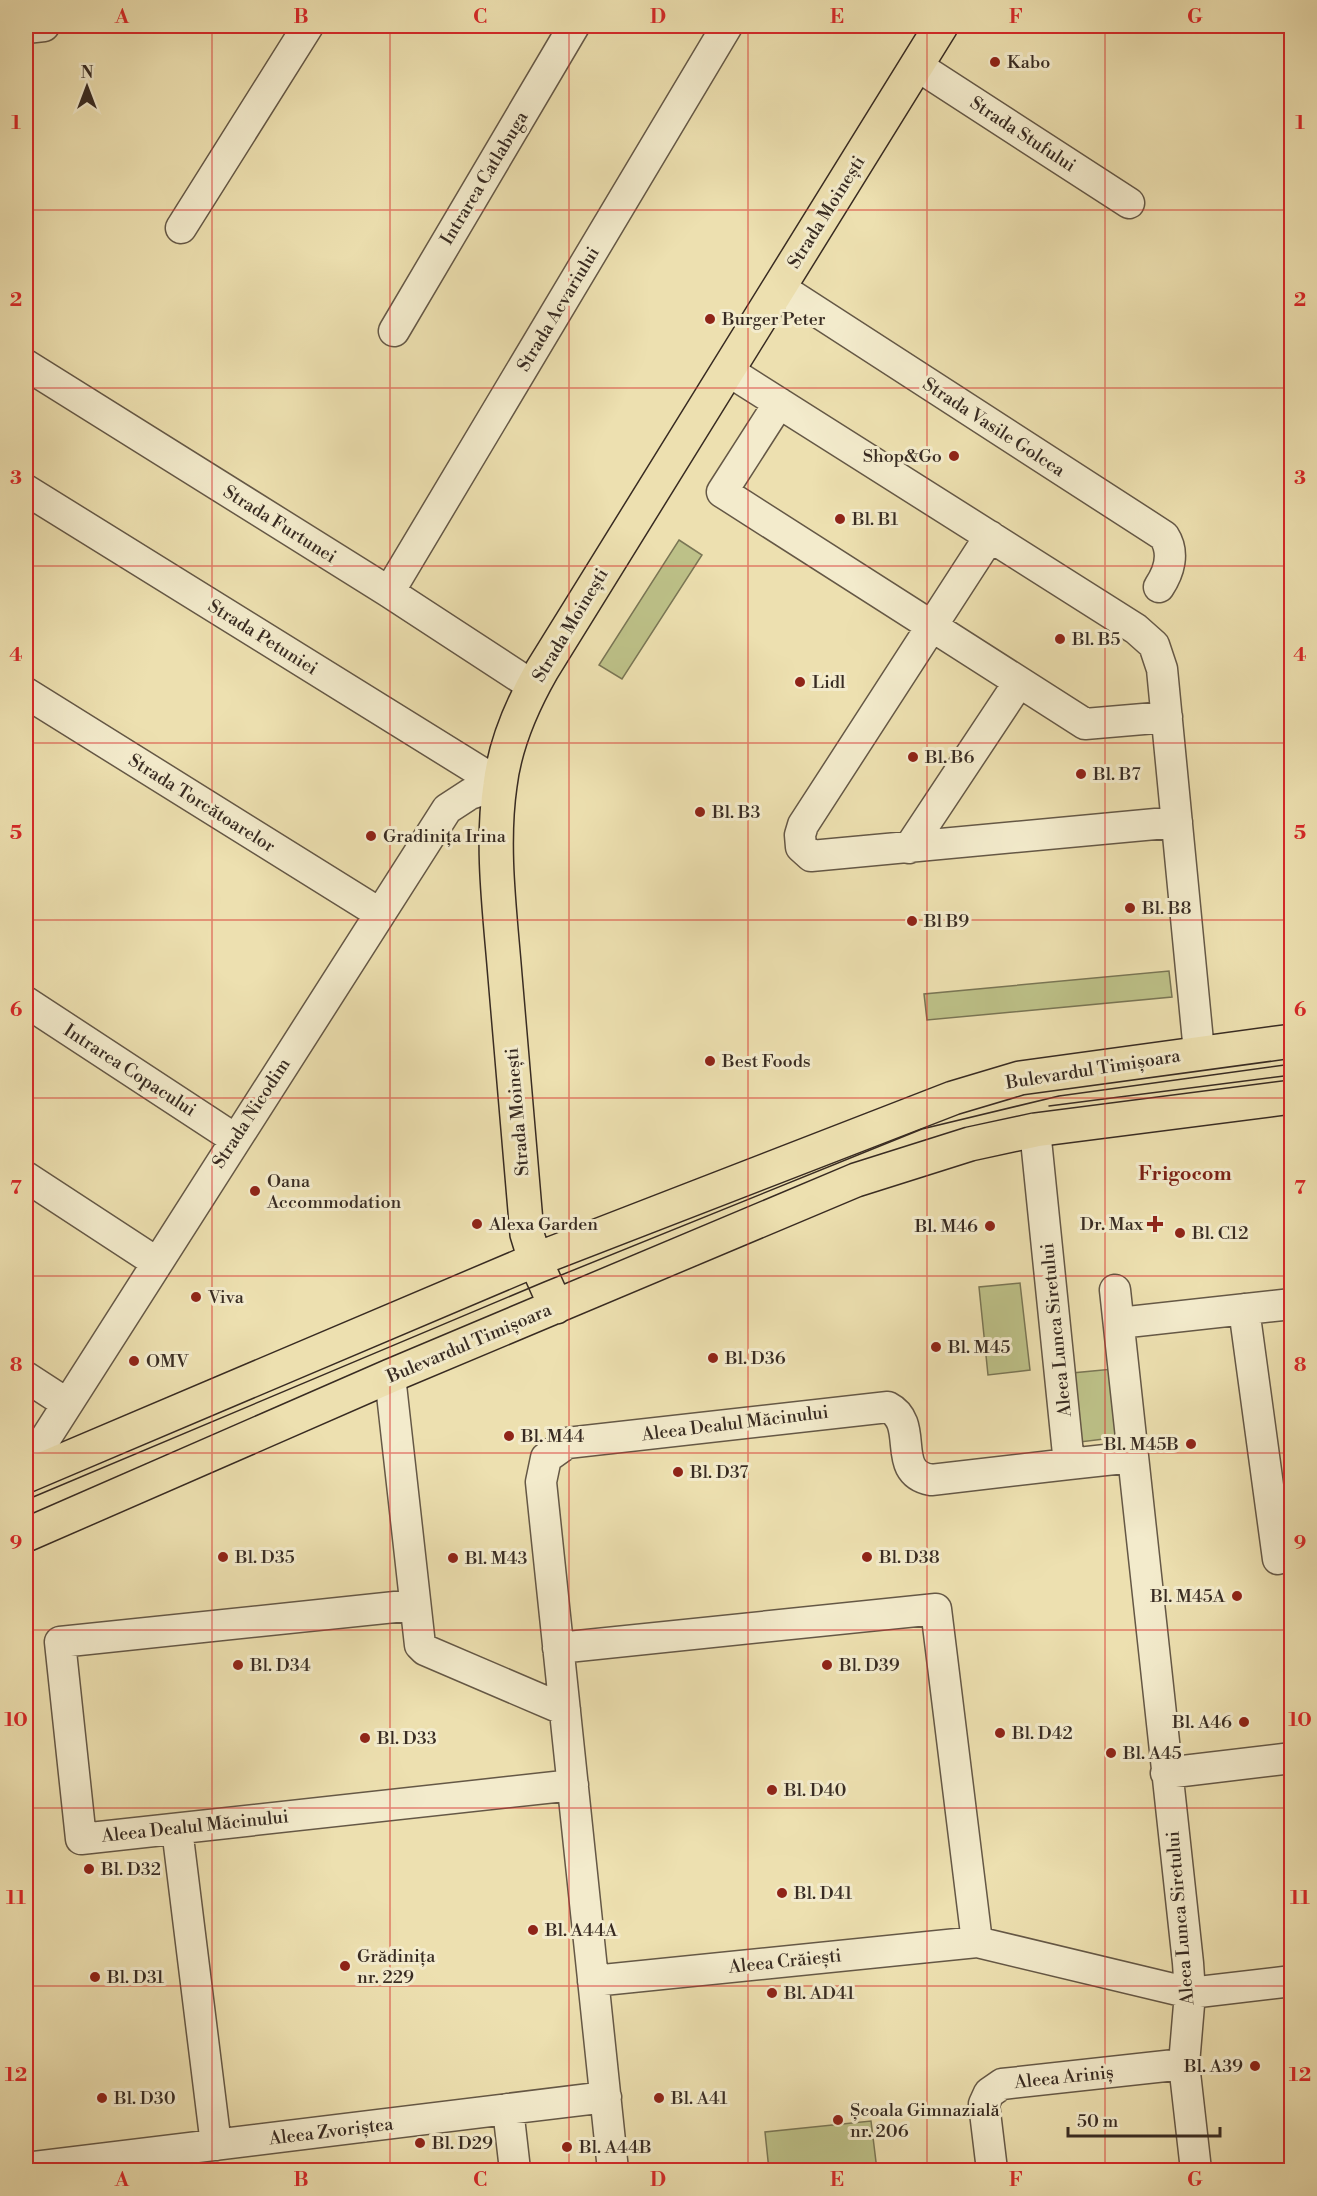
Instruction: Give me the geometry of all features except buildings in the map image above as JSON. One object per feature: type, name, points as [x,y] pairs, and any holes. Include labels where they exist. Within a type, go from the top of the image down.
[{"type":"main road","name":"Strada Moinești","points":[[556,1307],[535,1260],[527,1234],[500,909],[497,843],[500,784],[509,744],[533,686],[941,26]]},
{"type":"main road","name":"Bulevardul Timișoara","points":[[26,1476],[535,1260],[953,1098],[1020,1078],[1292,1041]]},
{"type":"main road","points":[[1020,1078],[1006,1094],[1006,1116],[1017,1126],[1035,1130]]},
{"type":"main road","name":"Bulevardul Timișoara","points":[[26,1535],[390,1376],[819,1195],[916,1161],[970,1144],[1035,1130],[1292,1097]]},
{"type":"main road","points":[[900,1118],[918,1125],[924,1136],[923,1149],[916,1161]]},
{"type":"street","points":[[26,28],[44,26]]},
{"type":"street","points":[[181,228],[308,26]]},
{"type":"street","name":"Intrarea Catlabuga","points":[[394,331],[574,26]]},
{"type":"street","name":"Strada Acvariului","points":[[389,592],[727,26]]},
{"type":"street","name":"Strada Stufului","points":[[916,66],[1129,203]]},
{"type":"street","name":"Strada Vasile Golcea","points":[[779,287],[1164,536],[1167,542],[1170,569],[1159,587]]},
{"type":"street","name":"Strada Furtunei","points":[[26,365],[389,592],[533,686]]},
{"type":"street","points":[[728,370],[1146,636],[1159,655],[1167,717],[1199,1052]]},
{"type":"street","points":[[779,403],[722,492],[1085,724],[1167,717]]},
{"type":"street","name":"Strada Petuniei","points":[[26,490],[500,784]]},
{"type":"street","points":[[990,536],[803,825],[799,842],[811,856],[1177,822]]},
{"type":"street","points":[[909,848],[1019,682]]},
{"type":"street","name":"Strada Torcătoarelor","points":[[26,693],[379,913]]},
{"type":"street","name":"Strada Nicodim","points":[[26,1469],[447,809],[470,794],[500,784]]},
{"type":"street","name":"Intrarea Copacului","points":[[26,1002],[235,1139]]},
{"type":"street","name":"Aleea Lunca Siretului","points":[[1035,1130],[1069,1464]]},
{"type":"street","points":[[26,1177],[156,1262]]},
{"type":"street","name":"Aleea Lunca Siretului","points":[[1115,1290],[1190,1993],[1184,2064],[1196,2170]]},
{"type":"street","points":[[1119,1323],[1292,1304]]},
{"type":"street","points":[[1244,1309],[1278,1559]]},
{"type":"street","points":[[390,1376],[417,1638],[425,1650],[565,1710]]},
{"type":"street","points":[[26,1377],[66,1403]]},
{"type":"street","name":"Aleea Dealul Măcinului","points":[[614,2170],[541,1482],[546,1458],[567,1443],[888,1407],[898,1412],[903,1422],[908,1461],[913,1472],[920,1478],[931,1480],[1069,1464]]},
{"type":"street","points":[[1069,1464],[1134,1457]]},
{"type":"street","name":"Aleea Dealul Măcinului","points":[[414,1605],[60,1642],[81,1839],[573,1785]]},
{"type":"street","points":[[558,1648],[936,1609],[977,1942]]},
{"type":"street","points":[[1166,1773],[1292,1758]]},
{"type":"street","points":[[177,1829],[216,2145]]},
{"type":"street","name":"Aleea Crăiești","points":[[594,1981],[977,1942],[1190,1993],[1292,1981]]},
{"type":"street","name":"Aleea Ariniș","points":[[992,2170],[984,2104],[989,2093],[1002,2084],[1184,2064]]},
{"type":"street","name":"Aleea Zvoriștea","points":[[26,2168],[57,2168],[216,2145],[606,2097]]},
{"type":"street","points":[[508,2109],[515,2170]]},
{"type":"green space","points":[[679,540],[702,555],[622,679],[599,665]]},
{"type":"green space","points":[[1169,971],[1172,997],[927,1020],[924,994]]},
{"type":"green space","points":[[1020,1283],[1030,1370],[988,1375],[979,1287]]},
{"type":"green space","points":[[1113,1369],[1120,1437],[1080,1442],[1072,1373]]},
{"type":"green space","points":[[871,2121],[877,2170],[769,2170],[765,2132]]},
{"type":"tram line","points":[[26,1500],[544,1282],[922,1129],[1059,1096],[1292,1064]]},
{"type":"tram line","points":[[1049,1106],[1292,1075]]},
{"type":"place","name":"Kabo","points":[[995,62]]},
{"type":"place","name":"Burger Peter","points":[[710,319]]},
{"type":"place","name":"Shop&Go","points":[[954,456]]},
{"type":"place","name":"Bl. B1","points":[[840,519]]},
{"type":"place","name":"Bl. B5","points":[[1060,639]]},
{"type":"place","name":"Lidl","points":[[800,682]]},
{"type":"place","name":"Bl. B6","points":[[913,757]]},
{"type":"place","name":"Bl. B7","points":[[1081,774]]},
{"type":"place","name":"Bl. B3","points":[[700,812]]},
{"type":"place","name":"Gradinița Irina","points":[[371,836]]},
{"type":"place","name":"Bl. B8","points":[[1130,908]]},
{"type":"place","name":"Bl B9","points":[[912,921]]},
{"type":"place","name":"Best Foods","points":[[710,1061]]},
{"type":"place","name":"Oana Accommodation","points":[[255,1191]]},
{"type":"place","name":"Alexa Garden","points":[[477,1224]]},
{"type":"place","name":"Dr. Max","points":[[1155,1224]]},
{"type":"place","name":"Bl. M46","points":[[990,1226]]},
{"type":"place","name":"Bl. C12","points":[[1180,1233]]},
{"type":"place","name":"Viva","points":[[196,1297]]},
{"type":"place","name":"Bl. M45","points":[[936,1347]]},
{"type":"place","name":"Bl. D36","points":[[713,1358]]},
{"type":"place","name":"OMV","points":[[134,1361]]},
{"type":"place","name":"Bl. M44","points":[[509,1436]]},
{"type":"place","name":"Bl. M45B","points":[[1191,1444]]},
{"type":"place","name":"Bl. D37","points":[[678,1472]]},
{"type":"place","name":"Bl. D35","points":[[223,1557]]},
{"type":"place","name":"Bl. D38","points":[[867,1557]]},
{"type":"place","name":"Bl. M43","points":[[453,1558]]},
{"type":"place","name":"Bl. M45A","points":[[1237,1596]]},
{"type":"place","name":"Bl. D34","points":[[238,1665]]},
{"type":"place","name":"Bl. D39","points":[[827,1665]]},
{"type":"place","name":"Bl. A46","points":[[1244,1722]]},
{"type":"place","name":"Bl. D42","points":[[1000,1733]]},
{"type":"place","name":"Bl. D33","points":[[365,1738]]},
{"type":"place","name":"Bl. A45","points":[[1111,1753]]},
{"type":"place","name":"Bl. D40","points":[[772,1790]]},
{"type":"place","name":"Bl. D32","points":[[89,1869]]},
{"type":"place","name":"Bl. D41","points":[[782,1893]]},
{"type":"place","name":"Bl. A44A","points":[[533,1930]]},
{"type":"place","name":"Grădinița nr. 229","points":[[345,1966]]},
{"type":"place","name":"Bl. D31","points":[[95,1977]]},
{"type":"place","name":"Bl. AD41","points":[[772,1993]]},
{"type":"place","name":"Bl. A39","points":[[1255,2066]]},
{"type":"place","name":"Bl. D30","points":[[102,2098]]},
{"type":"place","name":"Bl. A41","points":[[659,2098]]},
{"type":"place","name":"Școala Gimnazială nr. 206","points":[[838,2120]]},
{"type":"place","name":"Bl. D29","points":[[420,2143]]},
{"type":"place","name":"Bl. A44B","points":[[567,2147]]},
{"type":"district","name":"Frigocom","points":[[1185,1173]]}]
